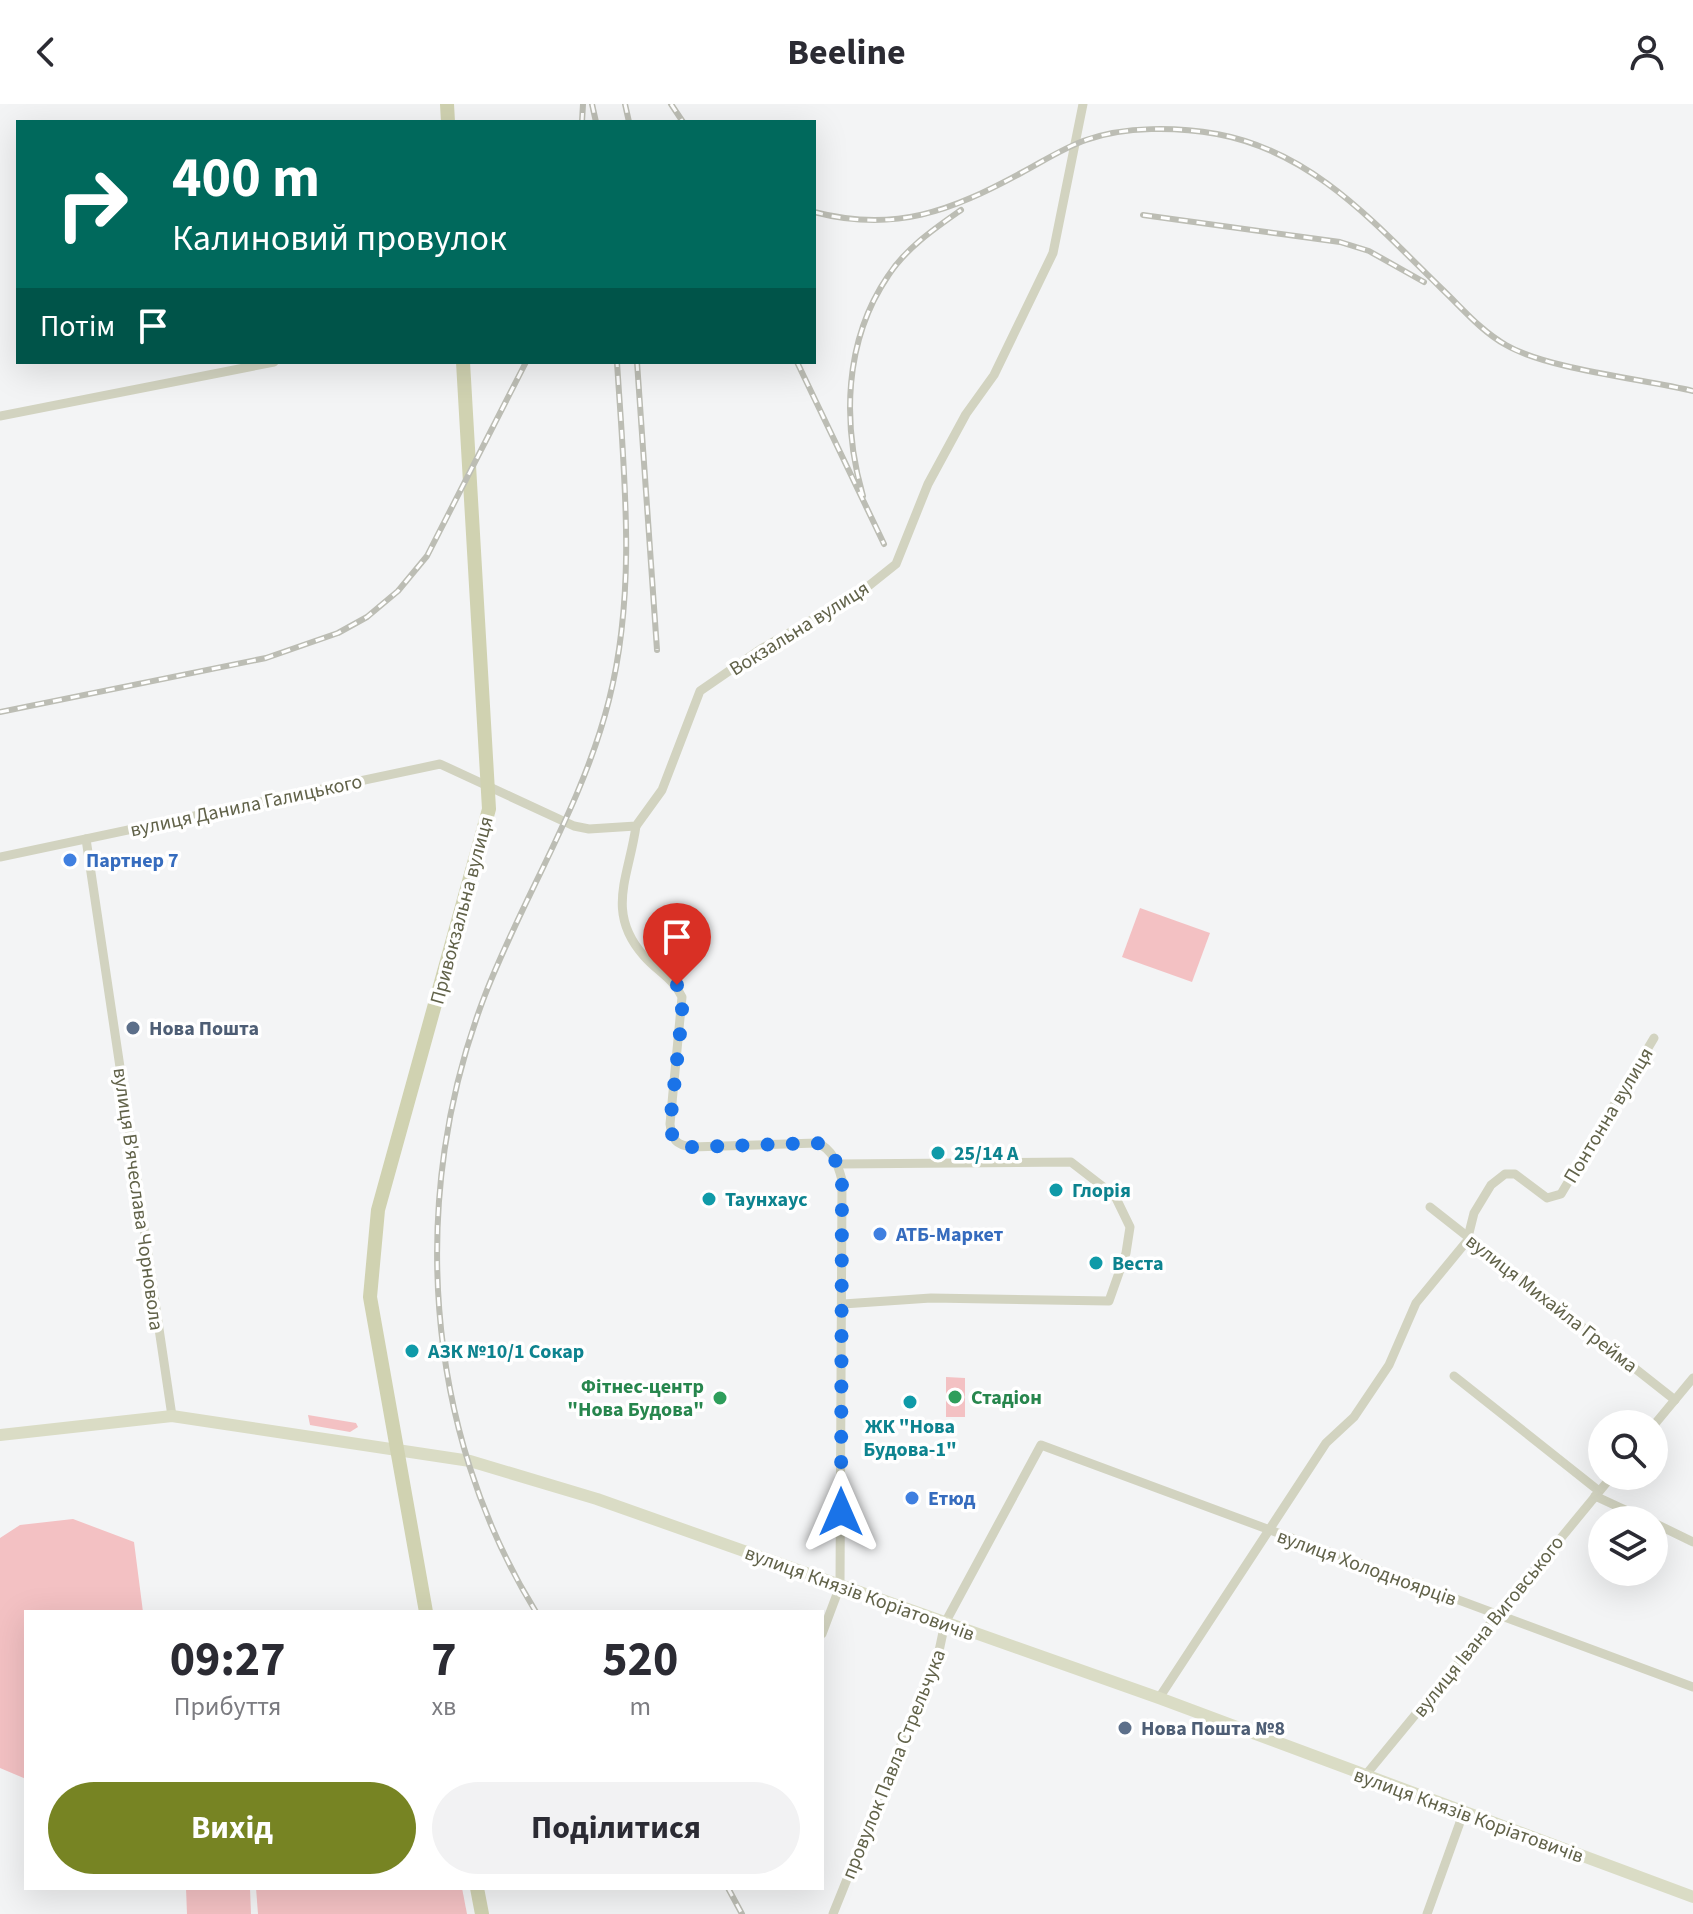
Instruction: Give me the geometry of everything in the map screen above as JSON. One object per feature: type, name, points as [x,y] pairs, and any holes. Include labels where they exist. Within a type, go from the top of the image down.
[{"type":"main road","name":"Привокзальна вулиця","points":[[426,1610],[394,1449],[370,1297],[378,1210],[489,809],[463,364]]},
{"type":"main road","name":"вулиця Князів Коріатовичів","points":[[0,1435],[172,1416],[470,1461],[597,1499],[1159,1698],[1463,1814],[1693,1897]]},
{"type":"main road","points":[[477,1890],[482,1914]]},
{"type":"street","name":"Вокзальна вулиця","points":[[636,826],[662,790],[700,691],[761,649],[861,592],[896,564],[928,484],[966,414],[994,375],[1053,253],[1083,104]]},
{"type":"street","points":[[0,416],[264,364]]},
{"type":"street","name":"вулиця Данила Галицького","points":[[0,857],[440,764],[489,784]]},
{"type":"street","points":[[489,784],[539,812],[574,826],[589,829],[636,826],[623,887],[621,917],[631,941],[677,985],[682,997],[670,1124],[672,1138],[680,1145],[692,1147],[817,1143],[825,1146],[838,1164],[842,1180],[843,1304],[840,1586],[824,1629]]},
{"type":"street","name":"вулиця В'ячеслава Чорновола","points":[[86,839],[172,1416]]},
{"type":"street","name":"Понтонна вулиця","points":[[1469,1237],[1478,1204],[1491,1185],[1505,1174],[1521,1177],[1547,1198],[1562,1192],[1654,1038]]},
{"type":"street","points":[[838,1164],[1071,1162],[1115,1196],[1130,1227],[1126,1253],[1109,1301],[931,1298],[843,1304]]},
{"type":"street","name":"вулиця Михайла Грейма","points":[[1430,1207],[1675,1400]]},
{"type":"street","points":[[1159,1698],[1326,1443],[1354,1417],[1389,1365],[1416,1303],[1469,1237]]},
{"type":"street","points":[[1454,1376],[1597,1494],[1620,1506]]},
{"type":"street","points":[[1667,1410],[1693,1378]]},
{"type":"street","name":"вулиця Холодноярців","points":[[1041,1445],[1693,1687]]},
{"type":"street","name":"провулок Павла Стрельчука","points":[[833,1914],[939,1651],[945,1623],[1041,1445]]},
{"type":"street","name":"вулиця Івана Виговського","points":[[1364,1777],[1600,1490]]},
{"type":"street","points":[[1668,1530],[1693,1542]]},
{"type":"street","points":[[1427,1914],[1463,1814]]},
{"type":"shaded area","points":[[1140,908],[1210,933],[1192,982],[1122,957]]},
{"type":"shaded area","name":"Стадіон","points":[[946,1377],[965,1378],[965,1417],[946,1417]]},
{"type":"shaded area","points":[[308,1415],[356,1423],[358,1427],[350,1432],[310,1425]]},
{"type":"shaded area","points":[[73,1519],[134,1542],[143,1610],[24,1610],[24,1778],[0,1768],[0,1538],[20,1525]]},
{"type":"shaded area","points":[[186,1890],[250,1890],[251,1914],[187,1914]]},
{"type":"shaded area","points":[[256,1890],[462,1890],[467,1914],[258,1914]]},
{"type":"railway","points":[[582,120],[583,104]]},
{"type":"railway","points":[[592,104],[596,120]]},
{"type":"railway","points":[[625,104],[629,120]]},
{"type":"railway","points":[[671,104],[682,120]]},
{"type":"railway","points":[[816,212],[871,220],[922,215],[971,198],[1069,147],[1101,135],[1151,129],[1217,134],[1252,143],[1284,157],[1341,194],[1480,326],[1506,345],[1545,361],[1693,391]]},
{"type":"railway","points":[[863,496],[856,468],[850,411],[855,355],[863,328],[873,301],[895,266],[921,240],[961,210]]},
{"type":"railway","points":[[1143,215],[1340,242],[1369,251],[1424,282]]},
{"type":"railway","points":[[0,712],[266,658],[338,633],[367,617],[398,591],[427,556],[525,364]]},
{"type":"railway","points":[[535,1610],[498,1541],[470,1466],[450,1389],[439,1310],[438,1229],[445,1150],[460,1071],[500,958],[584,776],[598,739],[618,658],[626,574],[626,532],[617,364]]},
{"type":"railway","points":[[637,364],[657,650]]},
{"type":"railway","points":[[798,364],[884,544]]},
{"type":"railway","points":[[729,1890],[742,1914]]},
{"type":"place","name":"Партнер 7","points":[[70,860]]},
{"type":"place","name":"Нова Пошта","points":[[133,1028]]},
{"type":"place","name":"25/14 А","points":[[938,1153]]},
{"type":"place","name":"Глорія","points":[[1056,1190]]},
{"type":"place","name":"Таунхаус","points":[[709,1199]]},
{"type":"place","name":"АТБ-Маркет","points":[[880,1234]]},
{"type":"place","name":"Веста","points":[[1096,1263]]},
{"type":"place","name":"АЗК №10/1 Сокар","points":[[412,1351]]},
{"type":"place","name":"Стадіон","points":[[955,1397]]},
{"type":"place","name":"Фітнес-центр \"Нова Будова\"","points":[[720,1398]]},
{"type":"place","name":"ЖК \"Нова Будова-1\"","points":[[910,1402]]},
{"type":"place","name":"Етюд","points":[[912,1498]]},
{"type":"place","name":"Нова Пошта №8","points":[[1125,1728]]},
{"type":"route","points":[[677,985],[682,997],[682,1015],[670,1124],[672,1138],[680,1145],[692,1147],[817,1143],[825,1146],[838,1164],[842,1180],[841,1512]]}]
